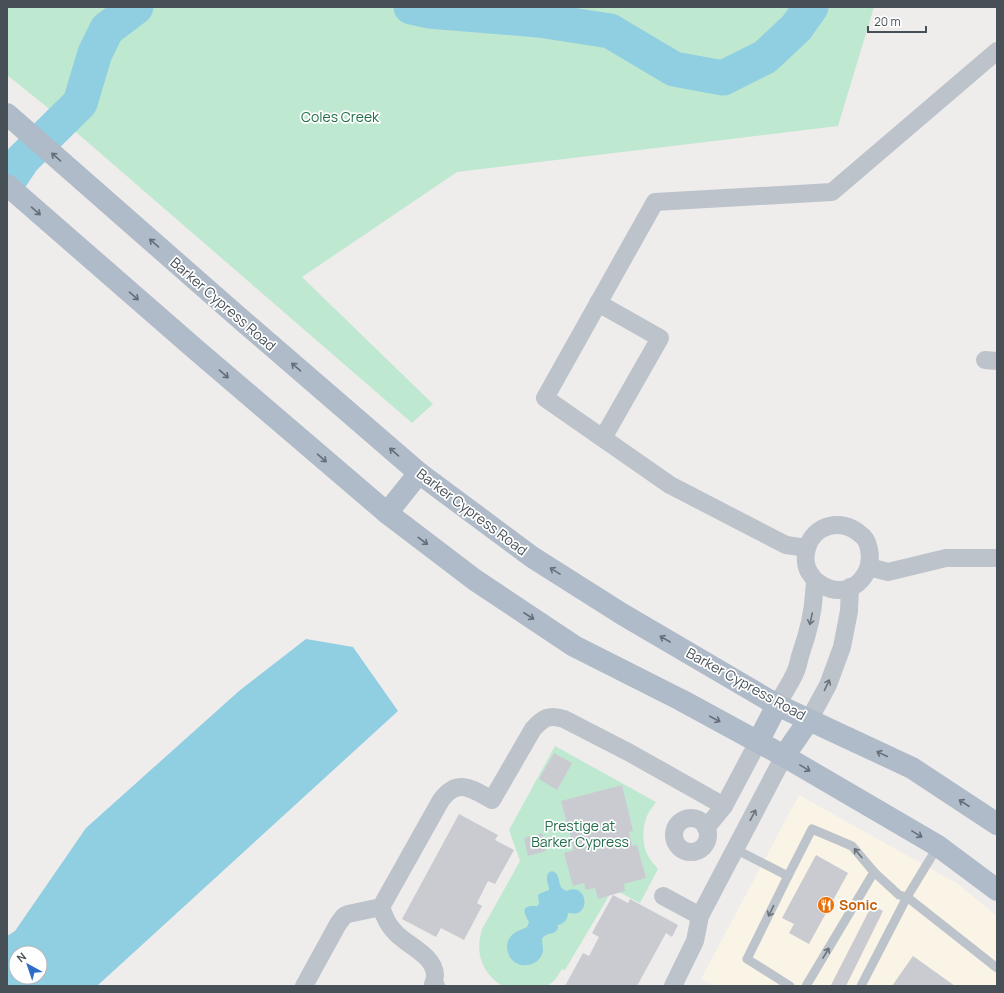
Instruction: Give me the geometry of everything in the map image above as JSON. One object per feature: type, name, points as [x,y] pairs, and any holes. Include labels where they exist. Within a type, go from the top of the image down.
[{"type":"main road","name":"Barker Cypress Road","points":[[10,117],[419,473],[532,557],[622,614],[777,705],[912,768],[997,824]]},
{"type":"main road","points":[[7,185],[387,514],[475,580],[574,646],[681,700],[784,756],[938,846],[997,890]]},
{"type":"main road","points":[[387,514],[419,473]]},
{"type":"main road","points":[[758,742],[777,705]]},
{"type":"main road","points":[[784,756],[809,720]]},
{"type":"street","points":[[807,548],[786,545],[670,485],[545,398],[655,202],[832,192],[997,51]]},
{"type":"street","points":[[598,303],[660,338],[603,438]]},
{"type":"street","points":[[842,524],[853,528],[862,535],[868,544],[871,556],[869,567],[859,582],[841,590],[832,589],[823,586],[815,580],[808,571],[806,559],[807,548],[812,538],[820,530],[831,525],[842,524]]},
{"type":"street","points":[[869,567],[888,572],[946,558],[997,558]]},
{"type":"street","points":[[777,705],[795,672],[808,631],[814,607],[815,580]]},
{"type":"street","points":[[809,720],[828,685],[842,647],[849,611],[850,587]]},
{"type":"street","points":[[304,986],[338,924],[344,916],[381,907],[446,793],[459,786],[467,787],[492,800],[533,729],[547,717],[556,716],[564,719],[630,753],[724,806]]},
{"type":"street","points":[[735,849],[707,833],[724,806],[758,742]]},
{"type":"street","points":[[673,986],[695,941],[700,916],[784,756]]},
{"type":"street","points":[[663,896],[700,916]]},
{"type":"street","points":[[381,907],[394,932],[425,956],[432,966],[435,975],[434,985]]},
{"type":"lane","points":[[790,986],[747,959],[812,829],[852,846],[874,872],[899,895],[907,897],[997,968]]},
{"type":"lane","points":[[861,986],[907,897],[938,846]]},
{"type":"lane","points":[[735,849],[788,876]]},
{"type":"lane","points":[[806,986],[874,872]]},
{"type":"shaded area","points":[[799,795],[958,884],[997,916],[997,986],[715,986],[701,979]]},
{"type":"green space","name":"Coles Creek","points":[[7,7],[874,7],[838,126],[457,172],[302,277],[433,404],[412,423],[47,107],[7,75]]},
{"type":"green space","name":"Prestige at Barker Cypress","points":[[555,746],[656,802],[645,820],[643,836],[646,852],[658,869],[640,903],[613,889],[565,970],[562,969],[555,980],[547,986],[502,986],[489,975],[485,968],[480,954],[480,938],[482,929],[520,861],[509,830]]},
{"type":"water","points":[[306,639],[353,647],[398,711],[97,986],[7,986],[7,936],[15,931],[86,828],[239,691]]},
{"type":"water","points":[[552,871],[556,873],[560,886],[564,890],[567,891],[573,889],[581,893],[583,896],[584,905],[582,910],[578,913],[568,913],[564,922],[558,925],[558,929],[556,931],[544,936],[542,939],[542,955],[536,962],[528,965],[520,965],[510,958],[507,947],[509,939],[513,934],[527,927],[529,922],[524,911],[528,906],[537,906],[539,904],[538,895],[549,890],[547,876],[548,873]]},
{"type":"building","points":[[554,753],[572,763],[557,790],[539,779]]},
{"type":"building","points":[[622,785],[633,831],[629,832],[632,846],[637,845],[646,878],[624,884],[625,891],[598,899],[595,888],[586,890],[584,883],[573,886],[564,853],[574,850],[561,801]]},
{"type":"building","points":[[459,814],[498,835],[495,840],[514,850],[495,884],[488,881],[477,903],[482,906],[464,940],[441,928],[436,937],[402,919]]},
{"type":"building","points":[[542,833],[546,851],[528,856],[524,838]]},
{"type":"building","points":[[816,855],[848,873],[809,944],[789,933],[794,924],[782,918]]},
{"type":"building","points":[[613,895],[628,903],[630,899],[678,925],[672,937],[666,933],[637,986],[565,986],[583,953],[589,956],[599,937],[592,933]]},
{"type":"building","points":[[872,905],[883,911],[846,986],[833,986],[831,985]]},
{"type":"building","points":[[913,956],[955,986],[892,986]]},
{"type":"waterway","points":[[7,183],[23,159],[80,103],[95,53],[107,29],[136,7]]},
{"type":"waterway","points":[[411,7],[429,11],[539,20],[610,31],[674,69],[723,78],[765,57],[796,28],[811,7]]},
{"type":"place","name":"Sonic","points":[[826,905]]}]
